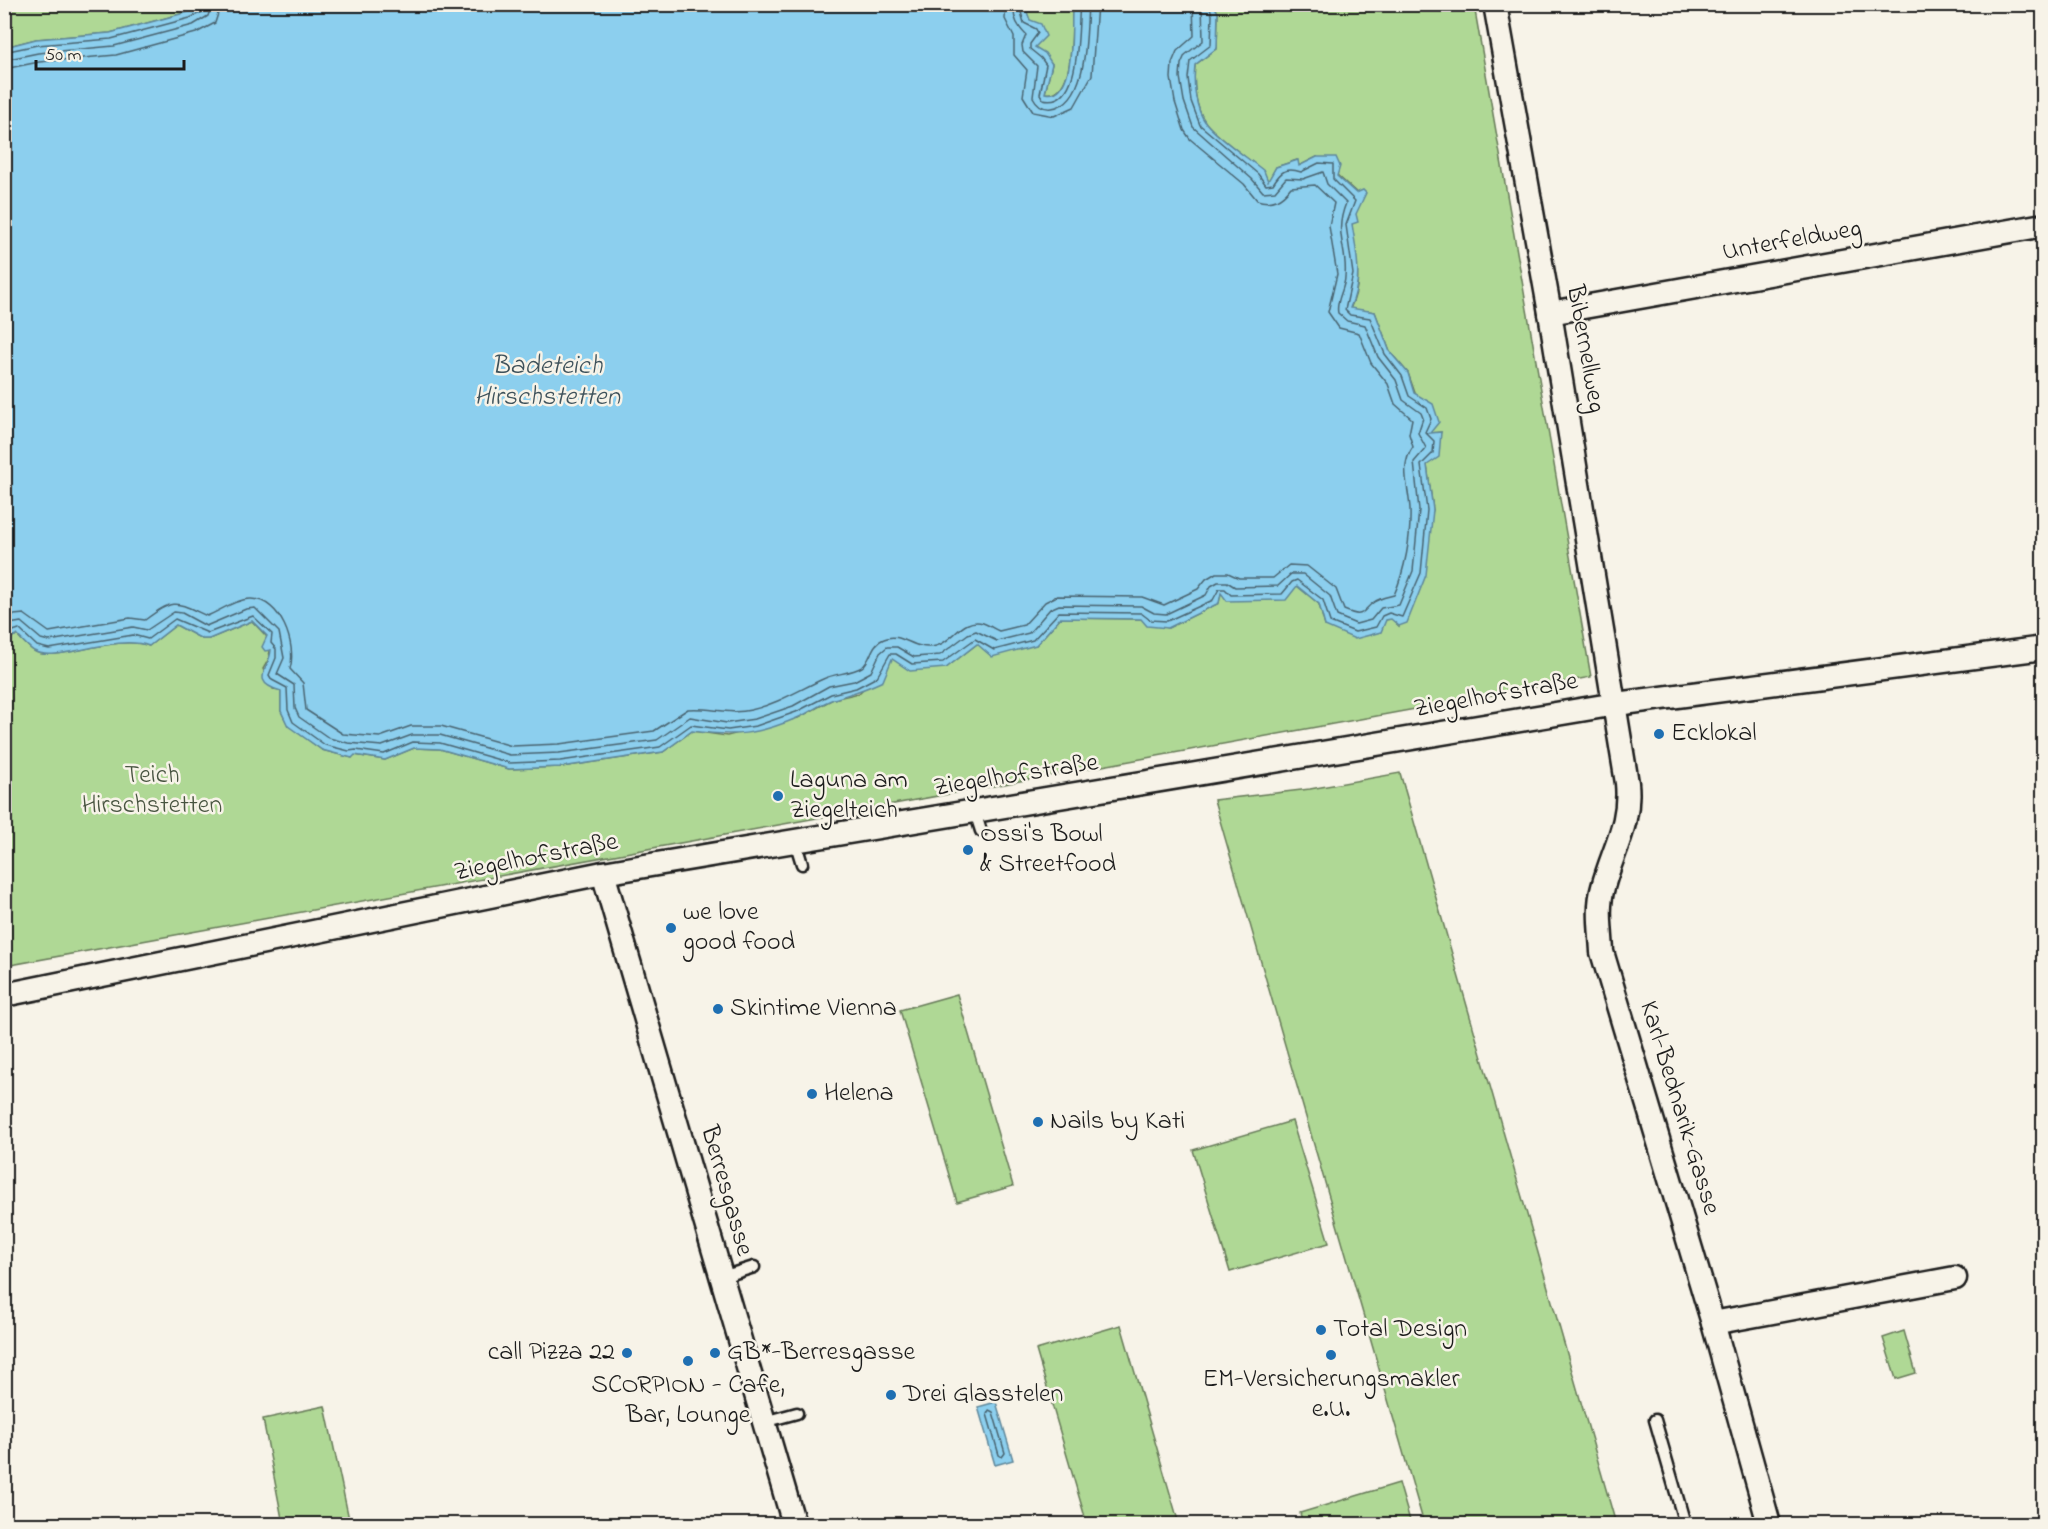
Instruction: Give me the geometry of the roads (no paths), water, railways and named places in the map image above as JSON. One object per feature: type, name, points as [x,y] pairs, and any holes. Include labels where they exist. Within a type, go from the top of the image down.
[{"type":"street","name":"Bibernellweg","points":[[1495,4],[1551,313],[1616,704]]},
{"type":"street","name":"Unterfeldweg","points":[[1551,313],[2043,225]]},
{"type":"street","name":"Ziegelhofstraße","points":[[4,995],[603,873],[795,841],[978,822],[1616,704],[2043,648]]},
{"type":"street","name":"Karl-Bednarik-Gasse","points":[[1616,704],[1629,805],[1626,823],[1602,886],[1599,915],[1602,952],[1713,1323],[1769,1524]]},
{"type":"street","name":"Berresgasse","points":[[603,873],[794,1524]]},
{"type":"street","points":[[1713,1323],[1955,1278]]},
{"type":"lane","points":[[795,841],[802,864]]},
{"type":"lane","points":[[722,1277],[754,1268]]},
{"type":"lane","points":[[764,1422],[796,1413]]},
{"type":"lane","points":[[1655,1420],[1685,1524]]},
{"type":"water","name":"Badeteich Hirschstetten","points":[[204,4],[1032,5],[1027,12],[1030,20],[1041,24],[1046,36],[1035,47],[1045,53],[1052,64],[1045,93],[1055,93],[1062,86],[1067,75],[1070,62],[1072,11],[1075,5],[1214,5],[1218,13],[1217,48],[1195,65],[1196,95],[1202,117],[1219,136],[1264,171],[1268,181],[1276,167],[1298,160],[1299,166],[1317,157],[1336,157],[1340,166],[1337,176],[1356,193],[1363,190],[1366,193],[1356,214],[1358,222],[1352,224],[1358,277],[1350,308],[1375,312],[1390,352],[1408,373],[1414,393],[1433,404],[1439,422],[1430,433],[1441,432],[1439,457],[1427,465],[1433,510],[1426,575],[1407,623],[1399,626],[1391,619],[1386,620],[1381,632],[1355,639],[1325,626],[1319,604],[1297,586],[1286,600],[1227,601],[1221,593],[1219,603],[1168,628],[1147,626],[1141,619],[1060,618],[1036,645],[992,657],[977,644],[946,668],[910,671],[892,659],[883,681],[829,701],[802,716],[770,728],[733,734],[692,731],[663,752],[561,767],[509,769],[440,749],[414,748],[385,760],[355,755],[352,758],[322,750],[288,726],[281,711],[281,691],[265,683],[263,679],[271,650],[265,651],[262,647],[267,636],[252,621],[209,639],[202,639],[176,625],[149,646],[120,643],[56,654],[34,651],[17,635],[5,640],[5,47],[36,39],[110,33],[188,12]]},
{"type":"water","points":[[996,1402],[1013,1460],[995,1465],[978,1407]]},
{"type":"place","name":"Ecklokal","points":[[1659,734]]},
{"type":"place","name":"Laguna am Ziegelteich","points":[[778,796]]},
{"type":"place","name":"Ossi's Bowl & Streetfood","points":[[968,850]]},
{"type":"place","name":"we love good food","points":[[671,928]]},
{"type":"place","name":"Skintime Vienna","points":[[718,1009]]},
{"type":"place","name":"Helena","points":[[812,1094]]},
{"type":"place","name":"Nails by Kati","points":[[1038,1122]]},
{"type":"place","name":"Total Design","points":[[1321,1330]]},
{"type":"place","name":"call Pizza 22","points":[[627,1353]]},
{"type":"place","name":"GB*-Berresgasse","points":[[715,1353]]},
{"type":"place","name":"EM-Versicherungsmakler e.U.","points":[[1331,1355]]},
{"type":"place","name":"SCORPION - Cafe, Bar, Lounge","points":[[688,1361]]},
{"type":"place","name":"Drei Glasstelen","points":[[891,1395]]},
{"type":"park label","name":"Teich Hirschstetten","points":[[152,791]]}]
